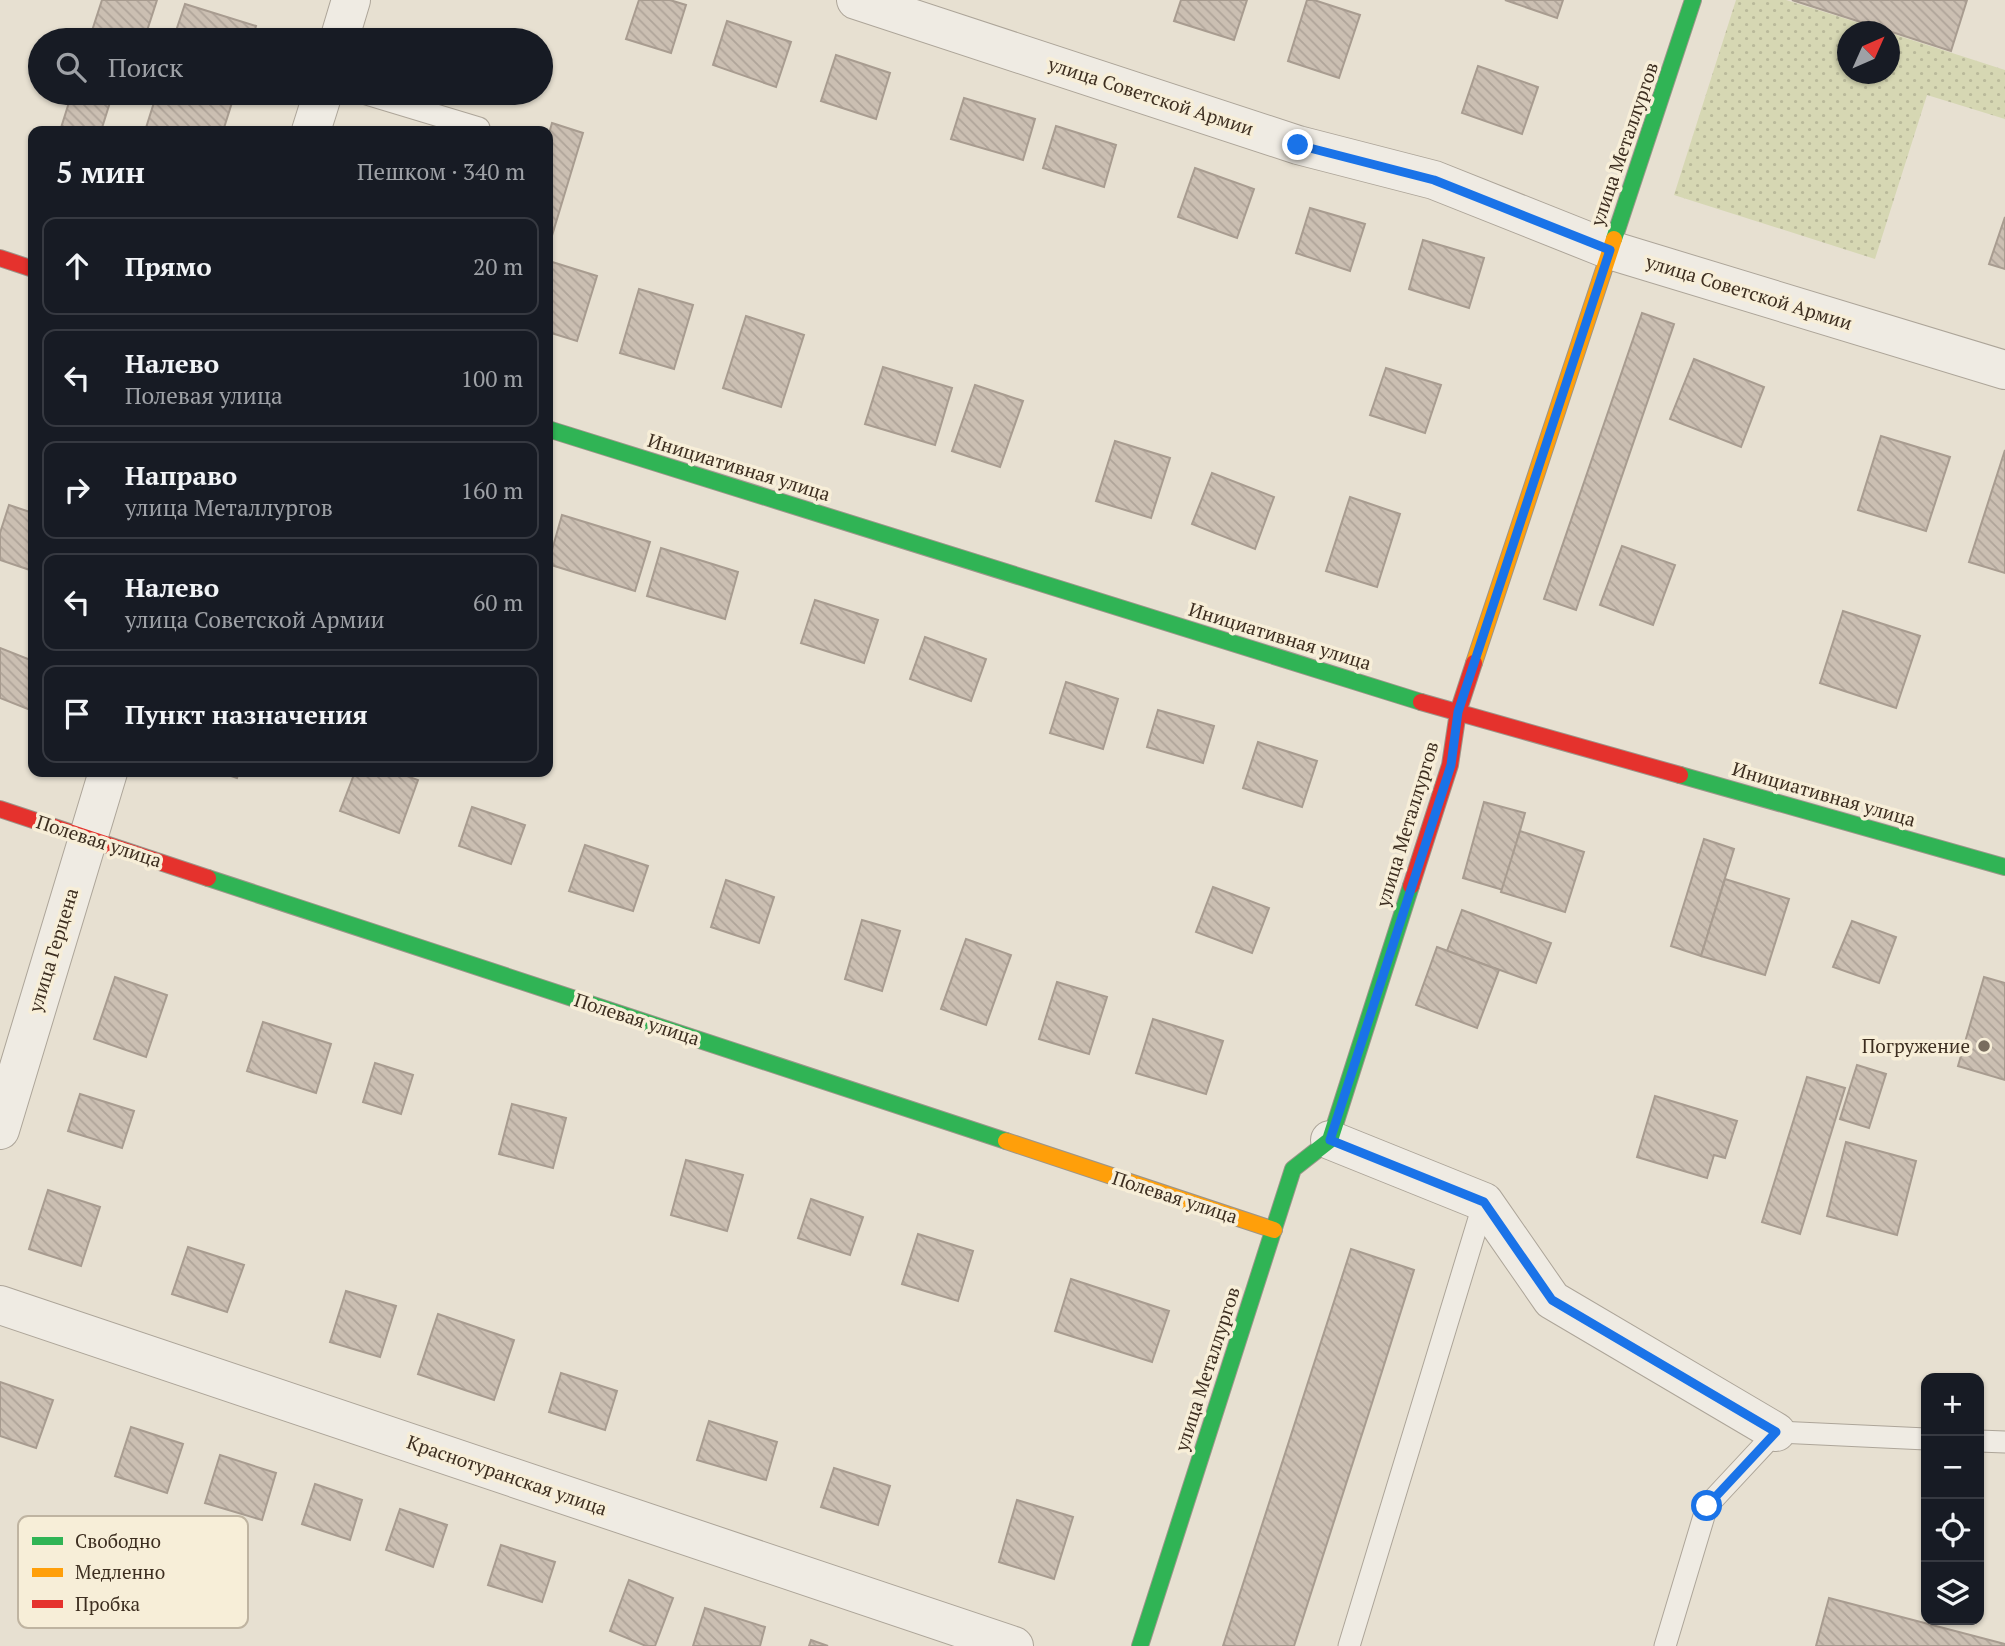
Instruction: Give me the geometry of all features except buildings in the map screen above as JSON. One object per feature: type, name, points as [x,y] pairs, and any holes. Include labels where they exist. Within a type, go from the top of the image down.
[{"type":"street","points":[[343,28],[351,0]]},
{"type":"street","name":"улица Советской Армии","points":[[856,0],[1298,145],[1434,180],[1610,250],[2005,370]]},
{"type":"street","name":"улица Металлургов","points":[[1140,1646],[1293,1169],[1330,1140],[1451,765],[1458,712],[1693,0]]},
{"type":"street","points":[[313,126],[319,105]]},
{"type":"street","points":[[0,258],[28,267]]},
{"type":"street","name":"Инициативная улица","points":[[553,431],[1458,712],[2005,867]]},
{"type":"street","name":"улица Герцена","points":[[0,1130],[106,777]]},
{"type":"street","name":"Полевая улица","points":[[0,808],[1274,1230]]},
{"type":"street","points":[[1330,1140],[1484,1202],[1552,1300],[1776,1432]]},
{"type":"street","name":"Краснотуранская улица","points":[[0,1305],[1014,1646]]},
{"type":"lane","points":[[403,105],[472,126]]},
{"type":"lane","points":[[1349,1646],[1484,1202]]},
{"type":"lane","points":[[1665,1646],[1707,1506],[1776,1432],[1921,1439]]},
{"type":"lane","points":[[1984,1441],[2005,1442]]},
{"type":"green space","points":[[1736,0],[1786,0],[1853,21],[1837,21],[1837,84],[1900,84],[1900,36],[2005,70],[2005,119],[1927,95],[1875,259],[1674,195]]},
{"type":"traffic: fast","points":[[1614,239],[1693,0]]},
{"type":"traffic: fast","points":[[553,431],[1421,702]]},
{"type":"traffic: fast","points":[[1680,775],[2005,867]]},
{"type":"traffic: fast","points":[[208,878],[1006,1141]]},
{"type":"traffic: fast","points":[[1140,1646],[1293,1169],[1330,1140],[1411,886]]},
{"type":"traffic: slow","points":[[1474,663],[1614,239]]},
{"type":"traffic: slow","points":[[1006,1141],[1274,1230]]},
{"type":"traffic: jam","points":[[0,258],[28,267]]},
{"type":"traffic: jam","points":[[1411,886],[1450,765],[1458,712],[1474,663]]},
{"type":"traffic: jam","points":[[1421,702],[1680,775]]},
{"type":"traffic: jam","points":[[0,809],[208,878]]},
{"type":"place","name":"Погружение","points":[[1984,1046]]},
{"type":"route","points":[[1298,145],[1434,180],[1610,250],[1458,712],[1451,765],[1330,1140],[1484,1202],[1552,1300],[1776,1432],[1707,1506]]}]
